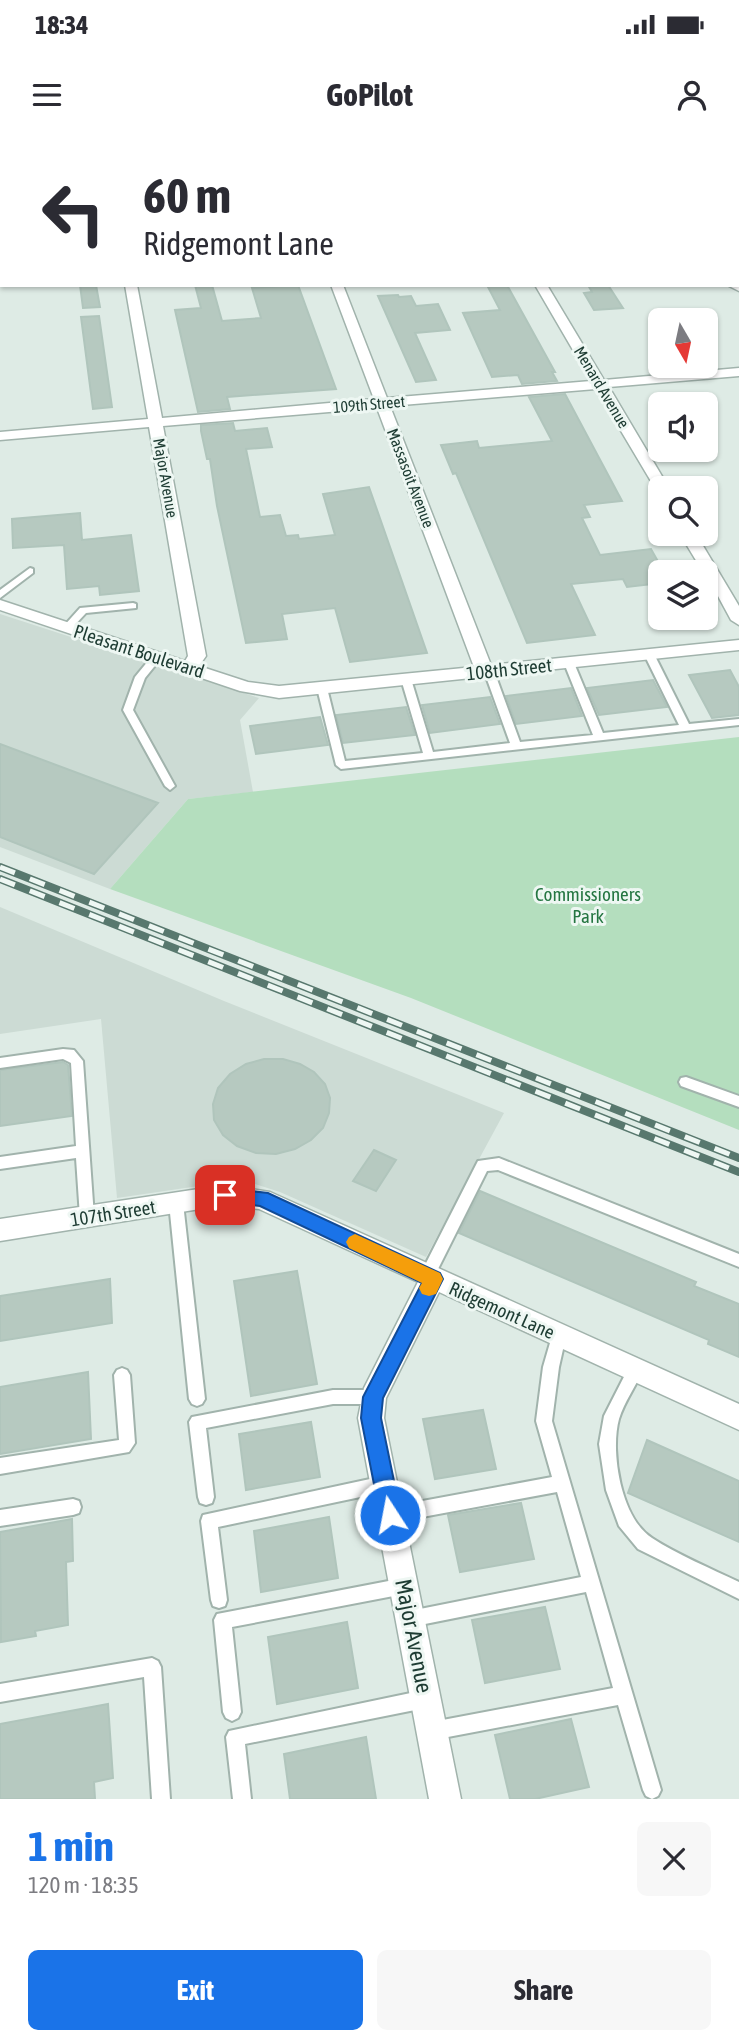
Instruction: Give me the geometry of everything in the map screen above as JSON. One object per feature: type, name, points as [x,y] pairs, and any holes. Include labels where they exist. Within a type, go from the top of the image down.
[{"type":"street","name":"Major Avenue","points":[[131,287],[197,656],[189,668]]},
{"type":"street","name":"Massasoit Avenue","points":[[338,287],[487,671]]},
{"type":"street","name":"Menard Avenue","points":[[542,287],[655,476]]},
{"type":"street","name":"109th Street","points":[[0,436],[739,372]]},
{"type":"street","points":[[695,546],[739,620]]},
{"type":"street","name":"Pleasant Boulevard","points":[[0,605],[246,687],[279,692]]},
{"type":"street","name":"108th Street","points":[[279,692],[739,645]]},
{"type":"street","name":"107th Street","points":[[0,1230],[225,1195]]},
{"type":"street","name":"Ridgemont Lane","points":[[225,1195],[262,1199],[739,1417]]},
{"type":"street","name":"Major Avenue","points":[[430,1278],[373,1397],[371,1418],[445,1799]]},
{"type":"lane","points":[[0,595],[30,571]]},
{"type":"lane","points":[[67,628],[83,610],[133,606]]},
{"type":"lane","points":[[649,654],[685,728]]},
{"type":"lane","points":[[157,657],[140,677],[128,710],[170,786]]},
{"type":"lane","points":[[569,663],[599,737]]},
{"type":"lane","points":[[487,671],[516,746]]},
{"type":"lane","points":[[406,679],[429,756]]},
{"type":"lane","points":[[321,688],[341,765],[739,722]]},
{"type":"lane","points":[[0,1063],[63,1054],[74,1057],[77,1061],[87,1217]]},
{"type":"lane","points":[[685,1082],[739,1102]]},
{"type":"lane","points":[[0,1163],[83,1151]]},
{"type":"lane","points":[[430,1278],[483,1165],[499,1164],[739,1261]]},
{"type":"lane","points":[[176,1203],[197,1399]]},
{"type":"lane","points":[[559,1336],[551,1367],[544,1421],[652,1790]]},
{"type":"lane","points":[[635,1370],[612,1416],[607,1444],[614,1490],[625,1520],[644,1543],[739,1591]]},
{"type":"lane","points":[[0,1466],[122,1447],[127,1443],[122,1375]]},
{"type":"lane","points":[[206,1497],[197,1422],[332,1397],[373,1397]]},
{"type":"lane","points":[[390,1515],[562,1483]]},
{"type":"lane","points":[[219,1600],[209,1521],[384,1484]]},
{"type":"lane","points":[[0,1518],[73,1507]]},
{"type":"lane","points":[[410,1619],[591,1583]]},
{"type":"lane","points":[[232,1712],[223,1620],[404,1586]]},
{"type":"lane","points":[[0,1693],[152,1667],[161,1799]]},
{"type":"lane","points":[[432,1731],[624,1695]]},
{"type":"lane","points":[[242,1799],[235,1737],[426,1699]]},
{"type":"shaded area","points":[[0,614],[259,698],[240,720],[253,792],[188,799],[110,889],[0,847]]},
{"type":"shaded area","points":[[0,907],[224,1001],[504,1113],[426,1257],[280,1192],[255,1184],[226,1182],[117,1198],[101,1019],[0,1034]]},
{"type":"green space","name":"Commissioners Park","points":[[739,737],[739,1130],[411,998],[110,889],[188,799]]},
{"type":"building","points":[[80,287],[96,287],[100,307],[83,308]]},
{"type":"building","points":[[196,287],[213,287],[222,321],[261,318],[252,288],[299,287],[336,389],[227,397],[230,409],[198,412],[175,310],[201,308]]},
{"type":"building","points":[[488,287],[508,287],[555,372],[552,372],[557,381],[522,384],[518,375],[492,377],[463,313],[500,310]]},
{"type":"building","points":[[589,287],[609,287],[623,308],[594,310],[584,293],[592,292]]},
{"type":"building","points":[[378,296],[411,296],[416,306],[438,304],[450,330],[415,333],[436,380],[416,382]]},
{"type":"building","points":[[99,316],[112,407],[93,409],[81,317]]},
{"type":"building","points":[[565,394],[622,501],[584,505],[590,517],[582,518],[600,555],[651,549],[657,560],[648,560],[648,584],[627,587],[623,579],[571,584],[595,635],[527,643],[456,473],[453,474],[441,445],[477,441],[479,448],[552,441],[529,397]]},
{"type":"building","points":[[233,423],[235,431],[267,428],[272,447],[246,449],[260,517],[280,515],[286,536],[298,535],[299,539],[335,535],[323,494],[369,487],[427,653],[350,662],[335,608],[282,614],[287,639],[246,643],[217,506],[210,459],[207,459],[201,431],[201,425]]},
{"type":"building","points":[[80,513],[82,540],[131,535],[139,591],[100,595],[99,586],[67,589],[64,545],[13,548],[12,519]]},
{"type":"building","points":[[730,670],[739,687],[739,715],[712,718],[689,675]]},
{"type":"building","points":[[653,680],[667,707],[599,715],[587,688]]},
{"type":"building","points":[[571,688],[582,716],[516,724],[506,696]]},
{"type":"building","points":[[490,697],[500,724],[430,733],[422,705]]},
{"type":"building","points":[[406,707],[415,735],[343,743],[336,715]]},
{"type":"building","points":[[320,717],[328,745],[256,754],[250,726]]},
{"type":"building","points":[[0,744],[158,803],[94,874],[0,837]]},
{"type":"building","points":[[264,1059],[283,1059],[314,1072],[325,1084],[330,1098],[329,1113],[323,1128],[311,1140],[295,1149],[276,1154],[256,1153],[237,1146],[223,1135],[214,1120],[213,1104],[218,1088],[230,1074],[246,1064]]},
{"type":"building","points":[[63,1062],[68,1065],[72,1116],[0,1126],[0,1070]]},
{"type":"building","points":[[374,1150],[396,1160],[376,1191],[353,1181]]},
{"type":"building","points":[[480,1191],[696,1282],[694,1286],[739,1304],[739,1357],[708,1344],[709,1340],[459,1233]]},
{"type":"building","points":[[297,1271],[317,1384],[251,1396],[234,1281]]},
{"type":"building","points":[[110,1279],[112,1323],[0,1341],[0,1296]]},
{"type":"building","points":[[88,1372],[91,1439],[0,1454],[0,1387]]},
{"type":"building","points":[[483,1410],[496,1469],[435,1479],[423,1419]]},
{"type":"building","points":[[311,1422],[320,1477],[246,1490],[239,1434]]},
{"type":"building","points":[[647,1440],[739,1481],[739,1542],[628,1493]]},
{"type":"building","points":[[521,1503],[534,1559],[460,1572],[448,1515]]},
{"type":"building","points":[[329,1517],[338,1578],[261,1592],[254,1531]]},
{"type":"building","points":[[72,1519],[73,1561],[66,1562],[68,1625],[35,1631],[36,1636],[1,1642],[0,1532]]},
{"type":"building","points":[[545,1607],[560,1669],[485,1683],[472,1620]]},
{"type":"building","points":[[347,1622],[358,1688],[277,1704],[268,1637]]},
{"type":"building","points":[[108,1704],[113,1778],[94,1782],[95,1799],[0,1799],[0,1724]]},
{"type":"building","points":[[571,1719],[589,1787],[535,1799],[510,1799],[495,1735]]},
{"type":"building","points":[[366,1737],[376,1799],[290,1799],[284,1754]]},
{"type":"railway","points":[[0,867],[739,1158]]},
{"type":"railway","points":[[0,879],[739,1172]]},
{"type":"slow traffic","points":[[355,1242],[433,1279],[429,1288]]},
{"type":"route","points":[[225,1195],[262,1199],[433,1279],[373,1397],[371,1418],[390,1515]]}]
